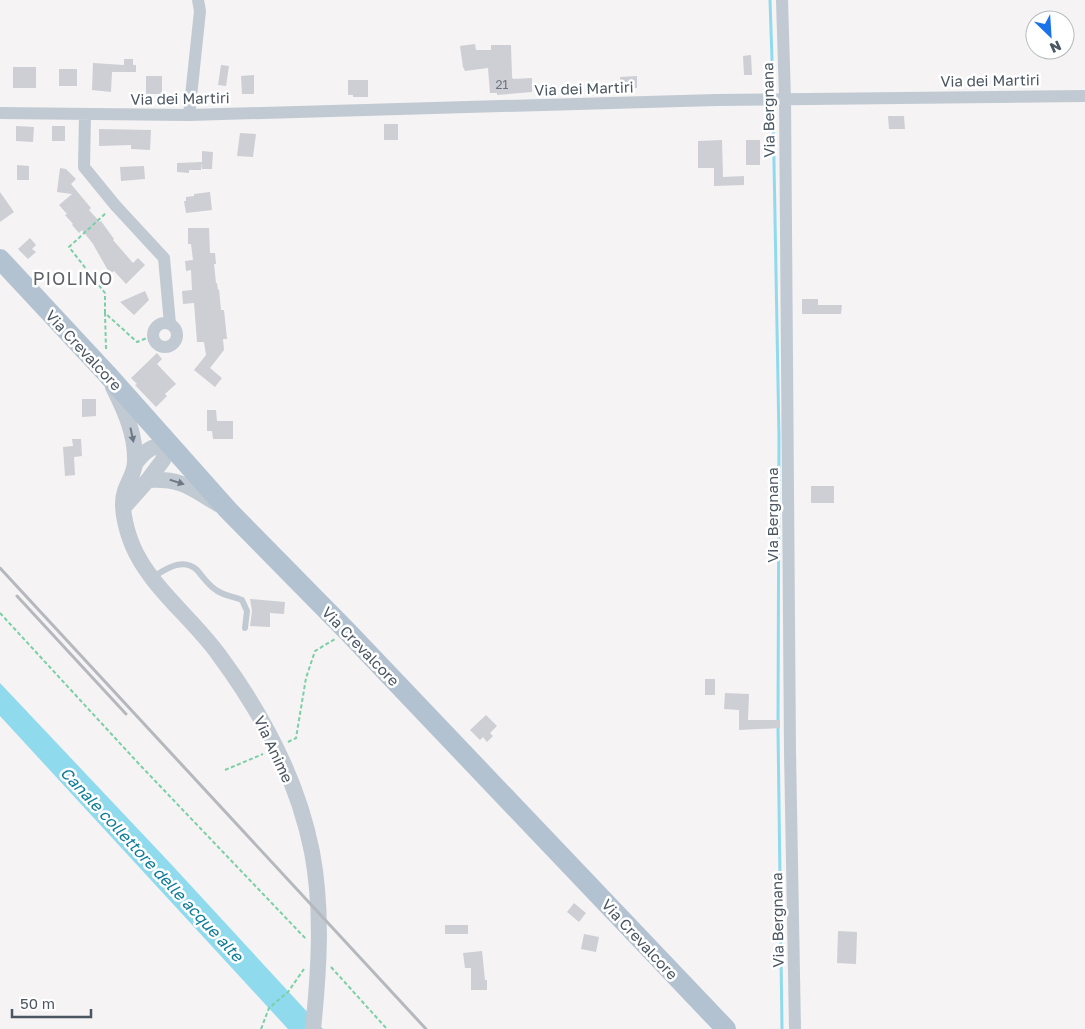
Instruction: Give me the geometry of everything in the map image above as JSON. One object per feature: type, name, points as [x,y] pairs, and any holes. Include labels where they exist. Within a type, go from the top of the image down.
[{"type":"main road","name":"Via Crevalcore","points":[[0,259],[107,374],[228,510],[348,632],[726,1029]]},
{"type":"street","points":[[189,114],[200,11],[198,0]]},
{"type":"street","name":"Via Bergnana","points":[[782,0],[785,99],[790,731],[795,1029]]},
{"type":"street","name":"Via dei Martiri","points":[[0,113],[85,115],[189,114],[785,99],[1085,96]]},
{"type":"street","points":[[85,115],[82,160],[84,167],[115,205],[164,258],[170,324]]},
{"type":"street","points":[[161,323],[170,324],[177,333],[176,341],[170,346],[158,346],[155,344],[152,336],[157,325],[161,323]]},
{"type":"street","points":[[107,374],[127,416],[134,439],[135,464]]},
{"type":"street","points":[[135,464],[143,453],[153,446],[168,442]]},
{"type":"street","points":[[124,508],[163,460],[168,442]]},
{"type":"street","name":"Via Anime","points":[[135,464],[124,493],[124,508],[126,528],[136,553],[152,578],[211,643],[242,686],[266,730],[294,792],[312,852],[317,900],[319,970],[312,1029]]},
{"type":"street","points":[[148,480],[167,479],[186,484],[228,510]]},
{"type":"lane","points":[[152,578],[169,567],[177,565],[184,564],[193,568],[221,594],[242,600],[247,611],[244,628]]},
{"type":"path","points":[[107,374],[105,293],[69,247],[115,205]]},
{"type":"path","points":[[105,313],[137,342],[152,336]]},
{"type":"path","points":[[0,612],[132,757],[310,944]]},
{"type":"path","points":[[288,742],[296,738],[306,678],[315,651],[348,632]]},
{"type":"path","points":[[225,770],[264,753]]},
{"type":"path","points":[[261,1029],[269,1008],[288,992],[308,965]]},
{"type":"path","points":[[329,965],[387,1029]]},
{"type":"water","name":"Canale collettore delle acque alte","points":[[0,683],[323,1029],[288,1029],[0,716]]},
{"type":"building","points":[[475,44],[476,50],[491,50],[491,45],[511,45],[512,77],[513,79],[532,78],[532,92],[497,95],[497,93],[490,93],[488,68],[465,71],[463,67],[460,46]]},
{"type":"building","points":[[751,55],[752,75],[744,75],[743,56]]},
{"type":"building","points":[[124,59],[133,59],[133,65],[136,65],[136,72],[112,72],[111,92],[92,90],[93,63],[124,65]]},
{"type":"building","points":[[221,65],[229,66],[226,86],[218,85]]},
{"type":"building","points":[[13,67],[36,67],[36,88],[13,88]]},
{"type":"building","points":[[59,69],[77,69],[77,86],[59,86]]},
{"type":"building","points":[[254,75],[254,94],[242,94],[241,76]]},
{"type":"building","points":[[146,76],[162,76],[162,94],[146,94]]},
{"type":"building","points":[[637,76],[637,88],[620,88],[620,77]]},
{"type":"building","points":[[348,80],[368,80],[368,97],[348,95]]},
{"type":"building","points":[[888,116],[904,116],[905,129],[889,129]]},
{"type":"building","points":[[384,124],[398,124],[398,140],[384,140]]},
{"type":"building","points":[[16,126],[34,127],[33,142],[16,141]]},
{"type":"building","points":[[52,126],[65,126],[65,141],[52,141]]},
{"type":"building","points":[[99,129],[151,130],[150,150],[131,149],[131,145],[99,146]]},
{"type":"building","points":[[240,133],[256,134],[253,157],[237,156]]},
{"type":"building","points":[[722,140],[723,177],[744,176],[744,185],[714,186],[714,168],[698,168],[698,141]]},
{"type":"building","points":[[746,140],[760,140],[760,165],[746,165]]},
{"type":"building","points":[[202,151],[213,152],[212,169],[202,169],[202,163],[201,170],[189,170],[189,173],[177,172],[177,163],[202,162]]},
{"type":"building","points":[[17,165],[29,166],[29,180],[17,180]]},
{"type":"building","points":[[144,166],[145,179],[121,181],[120,167]]},
{"type":"building","points":[[60,168],[66,169],[76,179],[71,184],[91,208],[89,210],[101,221],[113,240],[133,263],[138,258],[145,265],[126,284],[114,271],[110,274],[93,244],[82,230],[79,233],[72,225],[65,215],[67,214],[59,205],[72,194],[57,192]]},
{"type":"building","points":[[0,192],[14,212],[0,222]]},
{"type":"building","points":[[210,192],[212,210],[186,213],[184,201],[186,201],[186,197]]},
{"type":"building","points":[[188,228],[209,228],[210,253],[215,253],[216,283],[219,289],[221,310],[224,310],[227,339],[223,339],[224,350],[210,368],[222,378],[215,387],[194,370],[206,355],[204,342],[197,342],[194,303],[183,304],[182,291],[192,290],[191,270],[186,271],[185,261],[193,260],[191,244],[188,244]]},
{"type":"building","points":[[30,238],[36,245],[32,249],[36,252],[28,259],[18,249]]},
{"type":"building","points":[[145,291],[149,300],[134,315],[120,302]]},
{"type":"building","points":[[802,299],[818,299],[818,305],[842,305],[841,314],[802,314]]},
{"type":"building","points":[[157,353],[162,359],[157,364],[176,384],[165,394],[167,396],[156,407],[135,385],[137,384],[131,378]]},
{"type":"building","points":[[82,399],[96,399],[96,416],[82,417]]},
{"type":"building","points":[[207,410],[216,410],[217,421],[233,421],[233,439],[213,439],[212,431],[207,431]]},
{"type":"building","points":[[72,439],[81,439],[82,456],[74,457],[75,475],[65,476],[63,447],[73,446]]},
{"type":"building","points":[[811,486],[834,486],[834,503],[811,503]]},
{"type":"building","points":[[250,599],[285,602],[284,614],[270,613],[270,627],[250,626],[252,611]]},
{"type":"building","points":[[705,679],[715,679],[715,695],[705,695]]},
{"type":"building","points":[[725,693],[749,694],[748,720],[780,720],[780,728],[739,730],[739,710],[724,709]]},
{"type":"building","points":[[486,715],[497,726],[490,733],[493,736],[487,742],[483,737],[480,740],[470,730]]},
{"type":"building","points":[[574,903],[586,913],[579,922],[567,912]]},
{"type":"building","points":[[445,925],[468,925],[468,934],[445,934]]},
{"type":"building","points":[[838,931],[857,932],[856,964],[837,963]]},
{"type":"building","points":[[584,934],[599,937],[596,952],[581,949]]},
{"type":"building","points":[[482,951],[487,990],[471,990],[471,968],[465,968],[463,953]]},
{"type":"waterway","points":[[770,0],[773,89]]},
{"type":"waterway","points":[[773,108],[779,437],[778,729],[782,1029]]},
{"type":"railway","points":[[0,568],[426,1029]]},
{"type":"railway","points":[[17,596],[126,714]]},
{"type":"district","name":"PIOLINO","points":[[73,278]]}]
